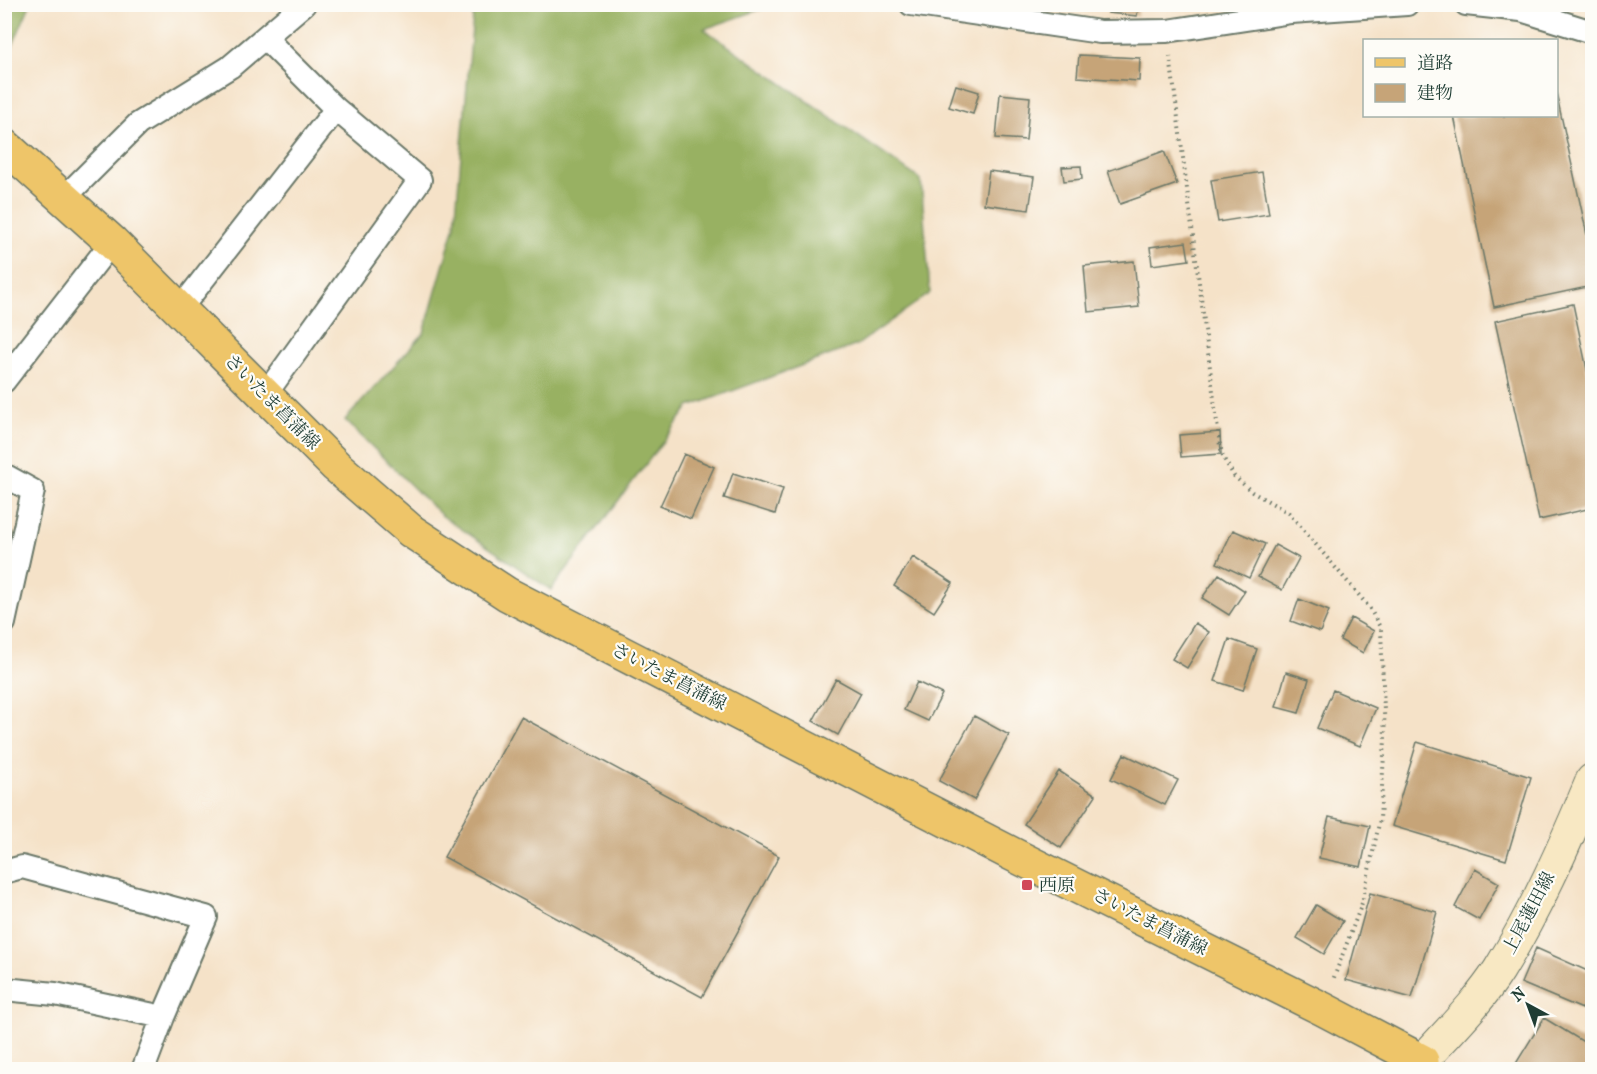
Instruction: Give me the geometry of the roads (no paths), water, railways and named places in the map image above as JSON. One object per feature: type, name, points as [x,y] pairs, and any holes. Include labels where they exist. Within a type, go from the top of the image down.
[{"type":"main road","name":"さいたま菖蒲線","points":[[4,145],[112,242],[336,466],[411,531],[507,594],[1001,848],[1323,1009],[1418,1066]]},
{"type":"main road","name":"上尾蓮田線","points":[[1418,1066],[1463,1017],[1498,971],[1564,846],[1593,780]]},
{"type":"street","points":[[911,4],[1100,32],[1167,31],[1291,12],[1407,4]]},
{"type":"street","points":[[1466,4],[1521,10],[1593,32]]},
{"type":"street","points":[[64,198],[138,124],[230,67],[300,6]]},
{"type":"street","points":[[265,38],[336,110],[420,180],[265,395]]},
{"type":"street","points":[[180,309],[336,110]]},
{"type":"street","points":[[4,381],[112,242]]},
{"type":"street","points":[[4,475],[33,491],[4,623]]},
{"type":"street","points":[[4,872],[22,867],[206,917],[143,1070]]},
{"type":"street","points":[[4,989],[55,994],[163,1017]]},
{"type":"place","name":"西原","points":[[1027,885]]}]
